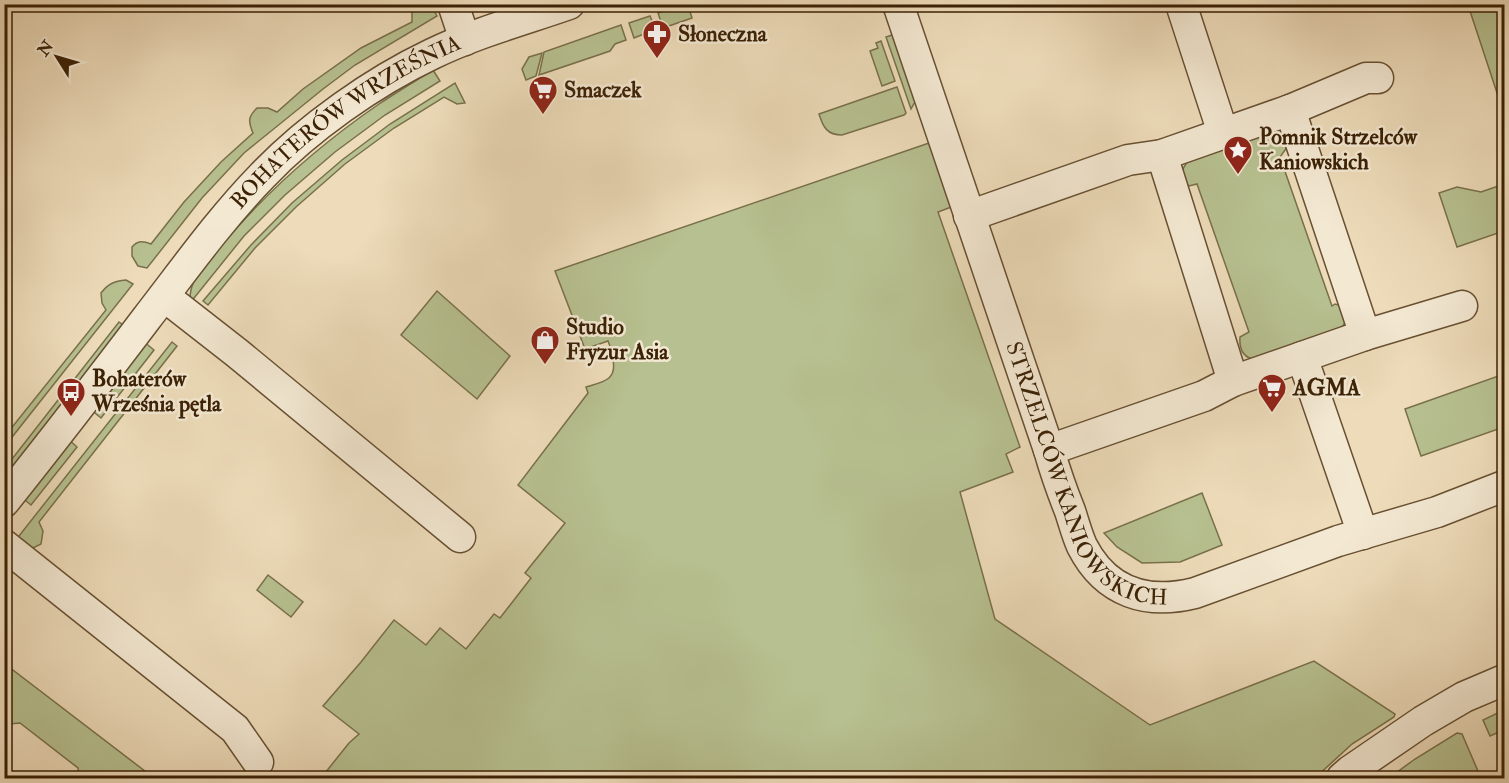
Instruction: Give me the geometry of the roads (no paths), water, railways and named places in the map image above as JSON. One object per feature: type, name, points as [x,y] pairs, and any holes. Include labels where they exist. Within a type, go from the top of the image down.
[{"type":"street","points":[[453,4],[465,40]]},
{"type":"street","name":"BOHATERÓW WRZEŚNIA","points":[[4,502],[206,240],[262,175],[296,144],[366,92],[426,57],[465,40],[568,4]]},
{"type":"street","name":"STRZELCÓW KANIOWSKICH","points":[[898,4],[1082,545],[1092,563],[1115,585],[1130,592],[1163,598],[1186,595],[1338,541],[1437,512],[1504,486]]},
{"type":"street","points":[[1181,4],[1223,133]]},
{"type":"street","points":[[969,216],[1128,160],[1162,155],[1290,110],[1366,78],[1378,78]]},
{"type":"street","points":[[1290,110],[1365,335]]},
{"type":"street","points":[[1162,155],[1233,381]]},
{"type":"street","points":[[164,296],[237,353],[460,537]]},
{"type":"street","points":[[1049,450],[1204,396],[1233,381],[1365,335],[1462,306]]},
{"type":"street","points":[[1302,357],[1363,534]]},
{"type":"street","points":[[4,545],[236,729],[258,762]]},
{"type":"street","points":[[1342,778],[1423,721],[1464,697],[1504,680]]},
{"type":"place","name":"Słoneczna","points":[[657,60]]},
{"type":"place","name":"Smaczek","points":[[543,116]]},
{"type":"place","name":"Pomnik Strzelców Kaniowskich","points":[[1238,176]]},
{"type":"place","name":"Studio Fryzur Asia","points":[[545,366]]},
{"type":"place","name":"AGMA","points":[[1272,414]]},
{"type":"place","name":"Bohaterów Września pętla","points":[[71,418]]}]
